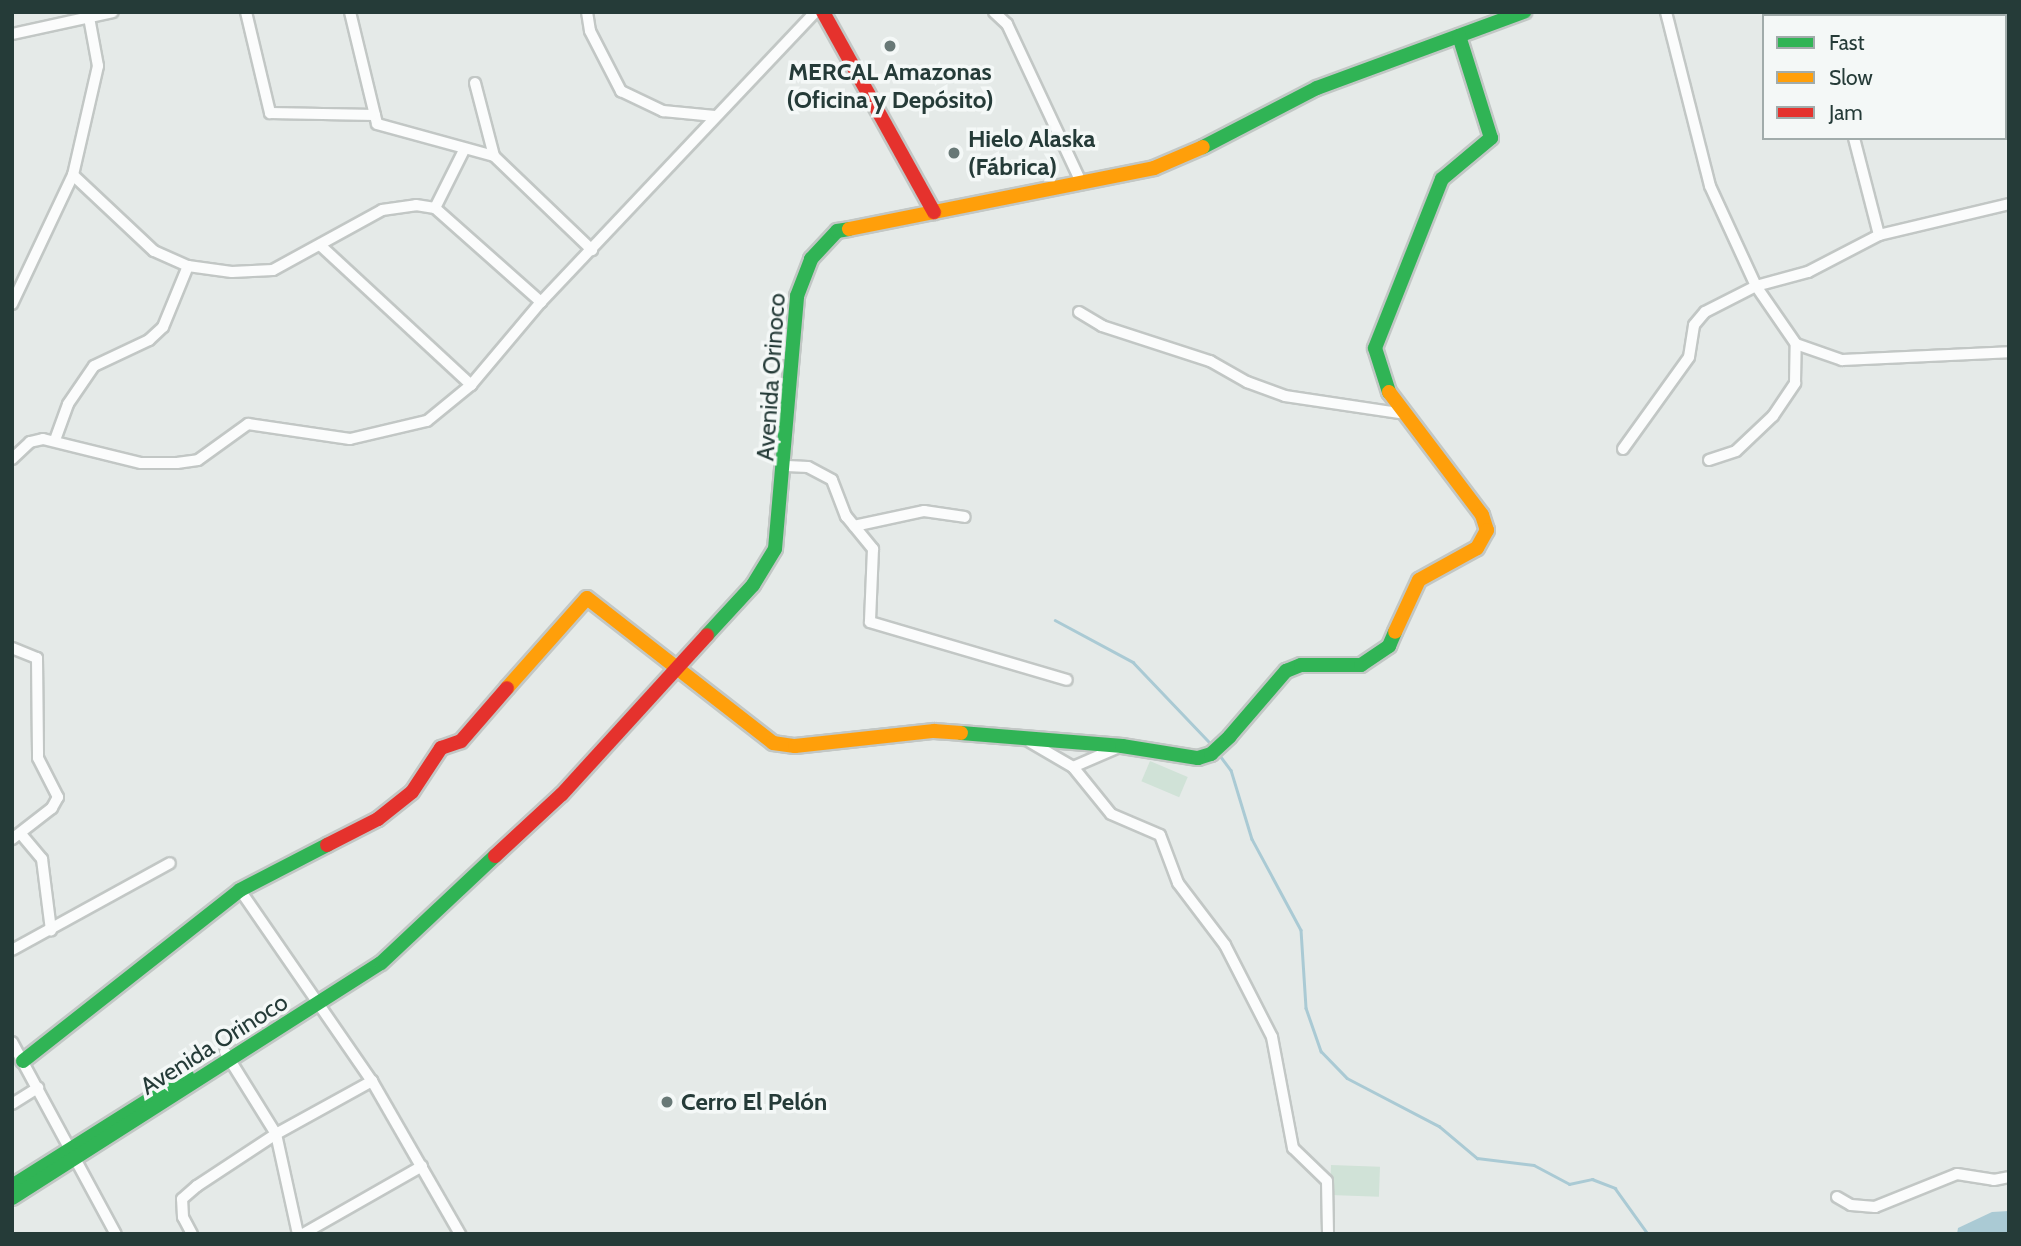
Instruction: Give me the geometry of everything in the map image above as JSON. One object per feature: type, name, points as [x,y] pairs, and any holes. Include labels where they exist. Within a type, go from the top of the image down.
[{"type":"street","points":[[12,34],[89,15],[113,12]]},
{"type":"street","points":[[246,12],[270,113],[375,115]]},
{"type":"street","points":[[350,12],[377,124],[464,150],[494,156]]},
{"type":"street","points":[[587,12],[590,31],[621,91],[663,111],[715,116]]},
{"type":"street","points":[[12,459],[30,442],[55,440],[141,463],[198,460],[248,424],[350,439],[384,434],[427,421],[471,385],[541,302],[815,12]]},
{"type":"street","points":[[823,12],[934,212]]},
{"type":"street","points":[[994,12],[1007,24],[1082,184]]},
{"type":"street","name":"Avenida Orinoco","points":[[12,1198],[71,1156],[228,1056],[381,963],[562,794],[676,670],[766,566],[782,517],[797,296],[811,259],[838,231],[1082,184],[1184,157],[1317,88],[1524,12]]},
{"type":"street","points":[[1666,12],[1710,186],[1756,286],[1796,344],[1795,383],[1773,416],[1736,451],[1709,460]]},
{"type":"street","points":[[12,304],[16,287],[73,175],[98,66],[89,15]]},
{"type":"street","points":[[23,1061],[240,890],[378,818],[412,792],[441,748],[461,741],[587,598],[773,743],[795,747],[934,731],[1030,741],[1122,746],[1198,758],[1211,754],[1286,671],[1301,665],[1361,666],[1376,657],[1389,646],[1419,580],[1486,540],[1482,515],[1381,379],[1375,348],[1442,179],[1491,138],[1459,36]]},
{"type":"street","points":[[475,83],[494,156],[592,250]]},
{"type":"street","points":[[1855,140],[1879,235]]},
{"type":"street","points":[[435,208],[464,150]]},
{"type":"street","points":[[73,175],[131,233],[154,251],[188,266],[273,270],[382,210],[415,205],[435,208],[541,302]]},
{"type":"street","points":[[1623,449],[1689,356],[1694,326],[1705,312],[1756,286],[1808,272],[1879,235],[2009,204]]},
{"type":"street","points":[[320,245],[471,385]]},
{"type":"street","points":[[55,440],[68,404],[94,366],[149,340],[163,327],[188,266]]},
{"type":"street","points":[[1079,312],[1102,326],[1210,361],[1247,382],[1285,396],[1405,414]]},
{"type":"street","points":[[1796,344],[1842,360],[2009,352]]},
{"type":"street","points":[[787,466],[808,467],[832,480],[854,526],[875,558],[870,622],[1067,680]]},
{"type":"street","points":[[854,526],[924,511],[965,517]]},
{"type":"street","points":[[12,648],[37,658],[38,758],[58,797],[52,808],[16,837],[42,859],[51,930]]},
{"type":"street","points":[[1030,741],[1073,767],[1111,814],[1160,835],[1178,883],[1225,945],[1272,1037],[1293,1147],[1327,1181],[1328,1234]]},
{"type":"street","points":[[1073,767],[1122,746]]},
{"type":"street","points":[[12,950],[170,863]]},
{"type":"street","points":[[240,890],[314,1002],[372,1081],[460,1234]]},
{"type":"street","points":[[12,1042],[71,1156],[116,1234]]},
{"type":"street","points":[[228,1056],[276,1134],[300,1234],[422,1166]]},
{"type":"street","points":[[192,1234],[183,1217],[182,1199],[276,1134],[372,1081]]},
{"type":"street","points":[[12,1104],[38,1088]]},
{"type":"street","name":"Avenida Orinoco","points":[[12,1186],[71,1156]]},
{"type":"street","points":[[1837,1197],[1851,1205],[1875,1207],[1957,1174],[1994,1180],[2009,1177]]},
{"type":"green space","points":[[1150,761],[1188,777],[1179,797],[1141,781]]},
{"type":"green space","points":[[1331,1165],[1380,1167],[1379,1197],[1330,1195]]},
{"type":"water","points":[[2009,1211],[2009,1234],[1957,1234],[1958,1228],[1992,1212]]},
{"type":"waterway","points":[[1055,620],[1133,662],[1212,745]]},
{"type":"waterway","points":[[1218,753],[1231,770],[1252,839],[1301,930],[1306,1008],[1321,1051],[1347,1078],[1439,1126],[1477,1158],[1534,1165],[1569,1184],[1592,1179],[1615,1188],[1648,1234]]},
{"type":"traffic: fast","points":[[1203,147],[1317,88],[1524,12]]},
{"type":"traffic: fast","points":[[1389,392],[1375,348],[1442,179],[1491,138],[1459,36]]},
{"type":"traffic: fast","points":[[707,635],[753,585],[775,549],[797,296],[811,259],[837,231],[849,229]]},
{"type":"traffic: fast","points":[[961,733],[1122,746],[1198,758],[1211,754],[1230,736],[1286,671],[1301,665],[1361,665],[1389,646],[1395,632]]},
{"type":"traffic: fast","points":[[23,1061],[240,890],[327,845]]},
{"type":"traffic: fast","points":[[12,1198],[381,963],[495,856]]},
{"type":"traffic: fast","points":[[12,1186],[187,1076]]},
{"type":"traffic: slow","points":[[849,229],[1154,168],[1203,147]]},
{"type":"traffic: slow","points":[[1389,392],[1482,515],[1487,530],[1477,548],[1419,580],[1395,632]]},
{"type":"traffic: slow","points":[[507,688],[587,598],[773,743],[795,746],[934,731],[961,733]]},
{"type":"traffic: jam","points":[[823,12],[934,212]]},
{"type":"traffic: jam","points":[[495,856],[562,794],[707,635]]},
{"type":"traffic: jam","points":[[327,845],[378,819],[412,792],[441,748],[461,741],[507,688]]},
{"type":"place","name":"MERCAL Amazonas (Oficina y Depósito)","points":[[890,46]]},
{"type":"place","name":"Hielo Alaska (Fábrica)","points":[[954,153]]},
{"type":"place","name":"Cerro El Pelón","points":[[667,1102]]}]
